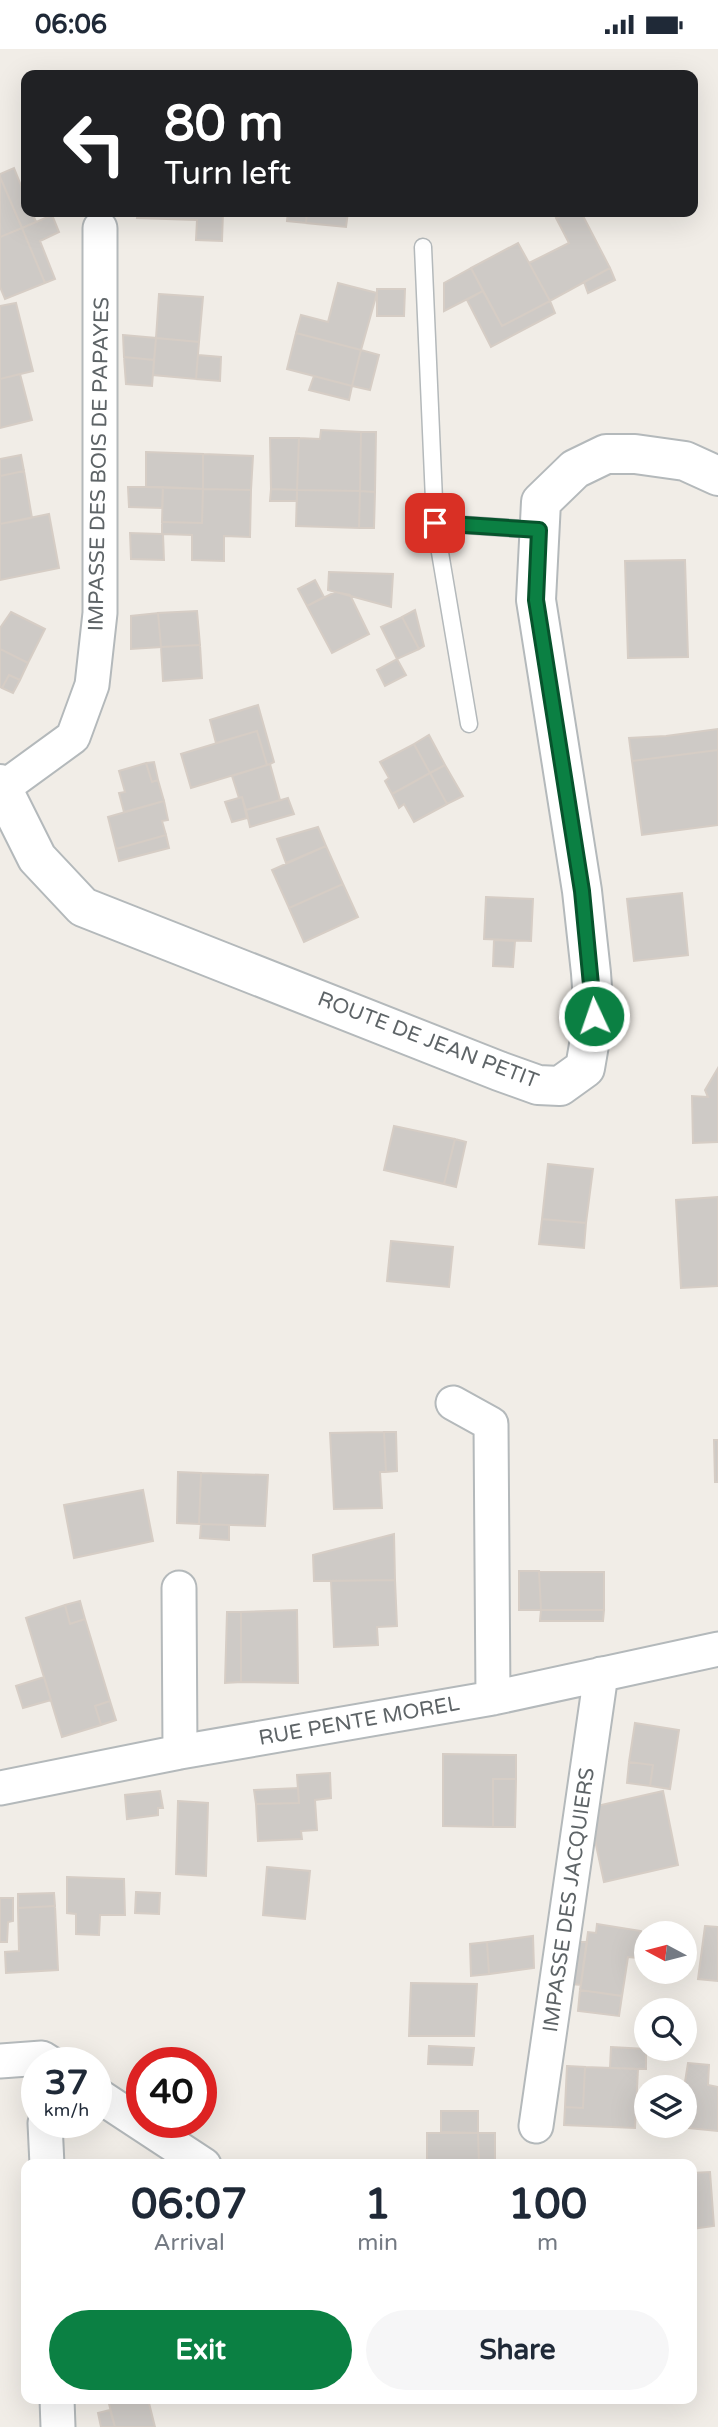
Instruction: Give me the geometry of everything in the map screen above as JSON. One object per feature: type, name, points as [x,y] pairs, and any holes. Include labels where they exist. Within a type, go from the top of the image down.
[{"type":"street","name":"IMPASSE DES BOIS DE PAPAYES","points":[[2,786],[73,737],[92,685],[100,613],[100,227]]},
{"type":"street","name":"ROUTE DE JEAN PETIT","points":[[2,786],[37,858],[83,907],[499,1071],[538,1085],[560,1086],[584,1068],[594,1016],[582,891],[536,600],[541,502],[575,469],[606,454],[635,454],[685,461],[718,476]]},
{"type":"street","points":[[453,1403],[491,1424],[493,1698]]},
{"type":"street","points":[[179,1588],[180,1752]]},
{"type":"street","name":"RUE PENTE MOREL","points":[[0,1788],[180,1752],[493,1698],[718,1649]]},
{"type":"street","name":"IMPASSE DES JACQUIERS","points":[[536,2126],[601,1674]]},
{"type":"street","points":[[0,2061],[21,2061]]},
{"type":"street","points":[[112,2105],[195,2159]]},
{"type":"street","points":[[46,2138],[47,2159]]},
{"type":"street","points":[[57,2404],[58,2427]]},
{"type":"lane","points":[[423,247],[435,523],[469,724]]},
{"type":"lane","points":[[435,523],[539,530]]},
{"type":"building","points":[[14,168],[21,186],[21,217],[34,217],[36,222],[22,228],[0,174]]},
{"type":"building","points":[[0,177],[22,228],[0,237]]},
{"type":"building","points":[[53,217],[59,232],[40,241],[55,279],[45,283],[22,228]]},
{"type":"building","points":[[223,217],[222,241],[196,240],[197,220],[137,218]]},
{"type":"building","points":[[287,217],[307,217],[306,223],[287,221]]},
{"type":"building","points":[[307,217],[347,217],[346,227],[306,223]]},
{"type":"building","points":[[584,217],[610,268],[550,301],[529,263],[569,243],[556,218]]},
{"type":"building","points":[[22,228],[45,283],[5,299],[0,287],[0,237]]},
{"type":"building","points":[[518,243],[550,301],[502,326],[471,268]]},
{"type":"building","points":[[471,268],[483,291],[444,311],[444,283]]},
{"type":"building","points":[[610,268],[615,280],[588,293],[584,282]]},
{"type":"building","points":[[338,283],[377,293],[361,350],[296,333],[301,315],[328,322]]},
{"type":"building","points":[[377,289],[405,289],[404,316],[377,316]]},
{"type":"building","points":[[483,291],[502,326],[550,301],[555,313],[491,347],[467,300]]},
{"type":"building","points":[[159,294],[203,297],[199,342],[156,338]]},
{"type":"building","points":[[16,303],[33,371],[0,379],[0,306]]},
{"type":"building","points":[[296,333],[361,350],[352,386],[287,369]]},
{"type":"building","points":[[123,335],[156,338],[154,360],[124,357]]},
{"type":"building","points":[[156,338],[199,342],[196,379],[153,375]]},
{"type":"building","points":[[361,350],[379,355],[370,390],[352,386]]},
{"type":"building","points":[[198,355],[221,357],[220,381],[196,379]]},
{"type":"building","points":[[124,357],[154,360],[152,386],[126,384]]},
{"type":"building","points":[[20,374],[32,420],[0,428],[0,379]]},
{"type":"building","points":[[314,376],[352,386],[349,400],[309,390]]},
{"type":"building","points":[[321,430],[361,432],[360,491],[297,490],[299,438],[320,439]]},
{"type":"building","points":[[361,432],[376,432],[375,492],[360,491]]},
{"type":"building","points":[[270,438],[299,438],[297,490],[271,489]]},
{"type":"building","points":[[146,452],[203,454],[203,489],[146,487]]},
{"type":"building","points":[[203,454],[253,456],[251,490],[203,489]]},
{"type":"building","points":[[21,455],[24,471],[0,476],[0,459]]},
{"type":"building","points":[[24,471],[32,518],[0,524],[0,476]]},
{"type":"building","points":[[128,487],[163,487],[162,508],[129,507]]},
{"type":"building","points":[[163,487],[203,489],[202,523],[162,522]]},
{"type":"building","points":[[203,489],[251,490],[250,537],[224,536],[224,561],[192,560],[192,535],[163,534],[164,560],[131,559],[130,533],[162,534],[162,522],[202,523]]},
{"type":"building","points":[[271,489],[297,490],[297,501],[270,501]]},
{"type":"building","points":[[297,490],[360,491],[359,528],[296,526]]},
{"type":"building","points":[[360,491],[375,492],[374,528],[359,528]]},
{"type":"building","points":[[49,514],[59,568],[0,580],[0,524]]},
{"type":"building","points":[[685,560],[688,657],[628,658],[625,561]]},
{"type":"building","points":[[329,572],[393,574],[391,607],[328,590]]},
{"type":"building","points":[[315,580],[324,597],[307,606],[298,589]]},
{"type":"building","points":[[335,592],[350,595],[369,634],[332,653],[307,606]]},
{"type":"building","points":[[415,610],[424,646],[419,649],[402,617]]},
{"type":"building","points":[[197,611],[200,645],[161,647],[158,613]]},
{"type":"building","points":[[11,612],[45,629],[28,663],[0,649],[0,628]]},
{"type":"building","points":[[158,613],[161,647],[131,649],[131,616]]},
{"type":"building","points":[[402,617],[419,649],[397,659],[381,627]]},
{"type":"building","points":[[200,645],[202,678],[163,681],[161,647]]},
{"type":"building","points":[[0,649],[28,663],[20,680],[9,675],[2,688],[0,687]]},
{"type":"building","points":[[397,659],[406,675],[385,686],[377,670]]},
{"type":"building","points":[[9,675],[20,680],[13,693],[2,688]]},
{"type":"building","points":[[258,705],[274,762],[267,765],[257,731],[216,743],[210,720]]},
{"type":"building","points":[[718,729],[718,750],[632,761],[629,738]]},
{"type":"building","points":[[257,731],[267,765],[191,788],[181,754]]},
{"type":"building","points":[[429,735],[445,765],[430,773],[414,744]]},
{"type":"building","points":[[414,744],[430,773],[392,794],[385,781],[389,778],[380,762]]},
{"type":"building","points":[[718,750],[718,825],[642,835],[632,761]]},
{"type":"building","points":[[154,762],[158,780],[152,782],[146,763]]},
{"type":"building","points":[[146,763],[152,782],[158,780],[164,801],[124,812],[119,793],[125,792],[119,771]]},
{"type":"building","points":[[270,764],[280,800],[246,810],[232,776]]},
{"type":"building","points":[[445,765],[463,796],[447,804],[430,773]]},
{"type":"building","points":[[430,773],[447,804],[414,822],[404,804],[399,808],[392,794]]},
{"type":"building","points":[[242,797],[247,818],[232,822],[225,802]]},
{"type":"building","points":[[288,798],[294,814],[250,827],[246,810]]},
{"type":"building","points":[[164,801],[168,820],[162,821],[166,835],[116,849],[108,817]]},
{"type":"building","points":[[318,827],[326,846],[286,863],[277,839]]},
{"type":"building","points":[[166,835],[169,848],[119,861],[116,849]]},
{"type":"building","points":[[326,846],[343,884],[289,908],[272,870]]},
{"type":"building","points":[[343,884],[358,917],[304,942],[289,908]]},
{"type":"building","points":[[682,893],[688,955],[634,961],[627,899]]},
{"type":"building","points":[[486,897],[533,899],[531,941],[484,939]]},
{"type":"building","points":[[494,940],[515,941],[513,967],[493,966]]},
{"type":"building","points":[[718,1068],[718,1142],[693,1143],[692,1096],[708,1097],[705,1090]]},
{"type":"building","points":[[394,1126],[455,1139],[444,1184],[384,1170]]},
{"type":"building","points":[[455,1139],[466,1142],[456,1187],[444,1184]]},
{"type":"building","points":[[548,1164],[593,1169],[586,1223],[542,1219]]},
{"type":"building","points":[[718,1197],[718,1286],[681,1288],[676,1200]]},
{"type":"building","points":[[542,1219],[586,1223],[584,1248],[539,1244]]},
{"type":"building","points":[[391,1241],[453,1247],[449,1287],[387,1281]]},
{"type":"building","points":[[384,1432],[396,1432],[397,1471],[386,1472]]},
{"type":"building","points":[[384,1432],[386,1472],[380,1472],[382,1508],[334,1509],[330,1433]]},
{"type":"building","points":[[714,1440],[718,1440],[718,1482],[715,1482]]},
{"type":"building","points":[[178,1472],[201,1473],[199,1524],[177,1523]]},
{"type":"building","points":[[201,1473],[268,1475],[265,1526],[199,1524]]},
{"type":"building","points":[[143,1490],[153,1541],[74,1558],[64,1505]]},
{"type":"building","points":[[201,1524],[229,1525],[229,1540],[200,1538]]},
{"type":"building","points":[[394,1534],[395,1580],[314,1581],[313,1555]]},
{"type":"building","points":[[519,1571],[539,1571],[541,1610],[519,1610]]},
{"type":"building","points":[[539,1571],[604,1572],[604,1610],[541,1610]]},
{"type":"building","points":[[395,1580],[397,1626],[377,1627],[378,1645],[334,1647],[331,1581]]},
{"type":"building","points":[[80,1601],[85,1619],[70,1624],[65,1605]]},
{"type":"building","points":[[65,1605],[70,1624],[85,1619],[110,1701],[95,1706],[101,1725],[62,1737],[26,1618]]},
{"type":"building","points":[[297,1610],[298,1683],[241,1682],[241,1612]]},
{"type":"building","points":[[541,1610],[604,1610],[603,1621],[540,1621]]},
{"type":"building","points":[[227,1612],[241,1612],[241,1682],[225,1683]]},
{"type":"building","points":[[44,1677],[51,1700],[23,1708],[16,1686]]},
{"type":"building","points":[[110,1701],[116,1720],[101,1725],[95,1706]]},
{"type":"building","points":[[635,1723],[679,1730],[670,1789],[650,1786],[653,1765],[629,1762]]},
{"type":"building","points":[[443,1754],[516,1755],[516,1779],[493,1779],[493,1827],[443,1826]]},
{"type":"building","points":[[629,1762],[653,1765],[650,1786],[627,1783]]},
{"type":"building","points":[[330,1773],[331,1798],[315,1800],[317,1830],[301,1831],[302,1839],[258,1841],[256,1804],[299,1803],[297,1775]]},
{"type":"building","points":[[493,1779],[516,1779],[515,1827],[493,1827]]},
{"type":"building","points":[[298,1788],[299,1803],[256,1804],[254,1790]]},
{"type":"building","points":[[160,1791],[163,1808],[158,1808],[158,1815],[127,1819],[125,1795]]},
{"type":"building","points":[[663,1791],[678,1865],[604,1882],[588,1808]]},
{"type":"building","points":[[178,1801],[208,1803],[206,1876],[176,1874]]},
{"type":"building","points":[[267,1867],[310,1871],[305,1919],[263,1915]]},
{"type":"building","points":[[67,1877],[124,1879],[125,1915],[100,1915],[99,1935],[76,1934],[76,1914],[67,1913]]},
{"type":"building","points":[[136,1892],[160,1893],[159,1914],[135,1913]]},
{"type":"building","points":[[54,1893],[55,1906],[18,1908],[18,1894]]},
{"type":"building","points":[[0,1898],[13,1898],[13,1921],[8,1922],[7,1942],[0,1942]]},
{"type":"building","points":[[55,1906],[58,1970],[6,1973],[5,1952],[19,1951],[18,1908]]},
{"type":"building","points":[[597,1924],[634,1930],[634,1958],[628,1957],[622,1996],[580,1990],[588,1932],[596,1933]]},
{"type":"building","points":[[705,1926],[718,1927],[718,1981],[698,1979]]},
{"type":"building","points":[[533,1936],[534,1968],[489,1974],[487,1942]]},
{"type":"building","points":[[487,1942],[489,1974],[471,1976],[470,1944]]},
{"type":"building","points":[[576,1942],[587,1942],[581,1985],[571,1984]]},
{"type":"building","points":[[411,1983],[477,1984],[474,2036],[409,2036]]},
{"type":"building","points":[[580,1990],[622,1996],[619,2016],[578,2011]]},
{"type":"building","points":[[429,2046],[474,2048],[472,2065],[428,2064]]},
{"type":"building","points":[[611,2047],[634,2048],[634,2061],[646,2061],[646,2069],[610,2068]]},
{"type":"building","points":[[688,2063],[709,2065],[708,2085],[718,2087],[718,2131],[697,2129],[697,2075],[686,2075]]},
{"type":"building","points":[[567,2066],[585,2067],[583,2108],[565,2107]]},
{"type":"building","points":[[585,2067],[638,2069],[638,2075],[634,2075],[634,2128],[564,2125],[565,2107],[583,2108]]},
{"type":"building","points":[[441,2111],[478,2111],[478,2133],[441,2132]]},
{"type":"building","points":[[427,2133],[478,2133],[479,2159],[427,2159]]},
{"type":"building","points":[[478,2133],[495,2133],[495,2159],[479,2159]]},
{"type":"building","points":[[710,2172],[714,2226],[697,2228],[697,2173]]},
{"type":"building","points":[[109,2404],[149,2404],[155,2427],[115,2427]]},
{"type":"building","points":[[110,2410],[115,2427],[101,2427],[98,2413]]},
{"type":"route","points":[[435,523],[539,530],[536,600],[582,891],[594,1016]]}]
